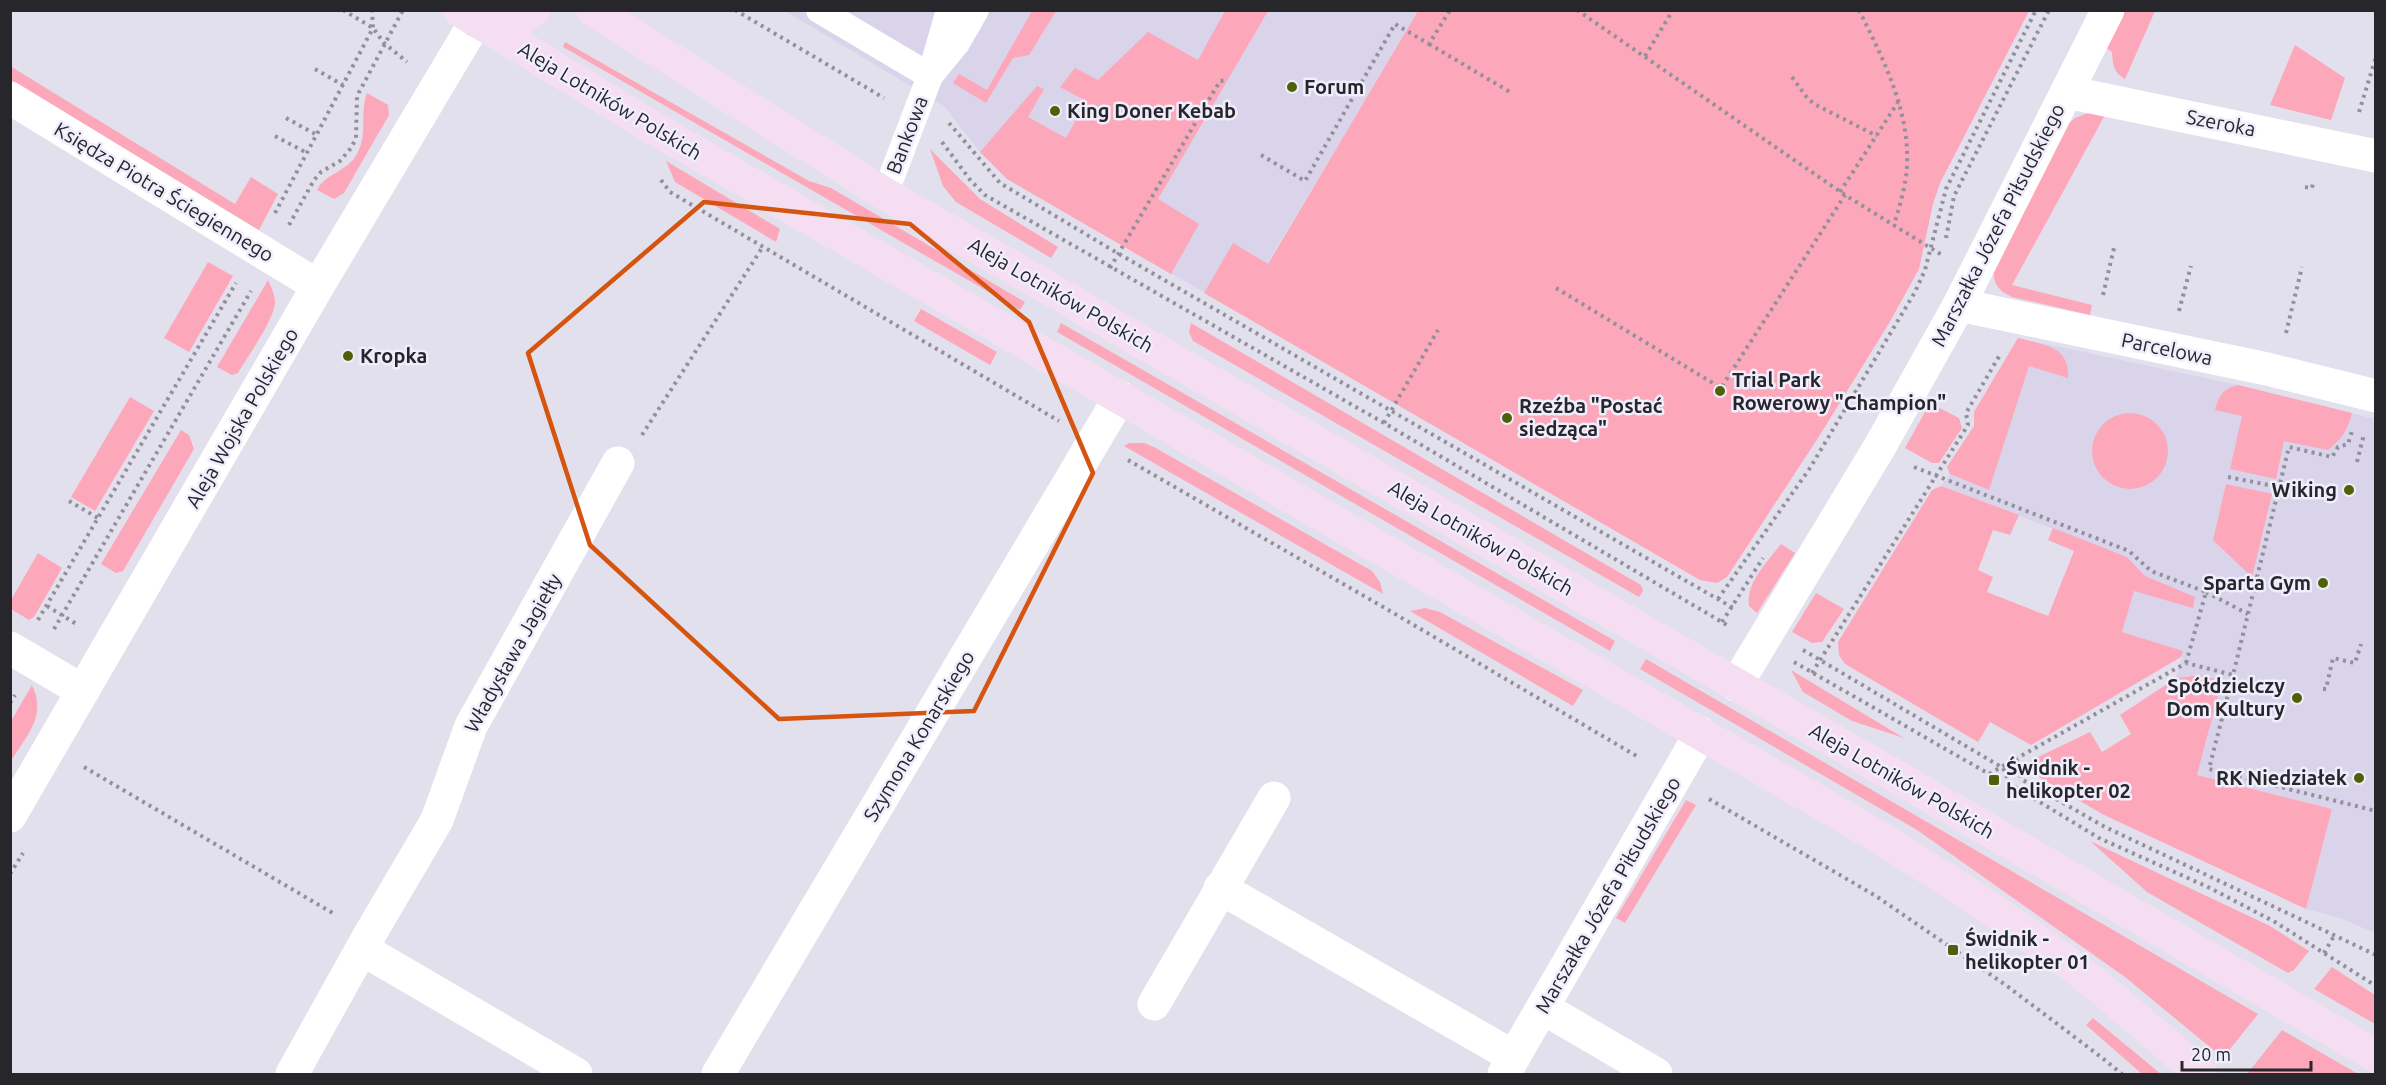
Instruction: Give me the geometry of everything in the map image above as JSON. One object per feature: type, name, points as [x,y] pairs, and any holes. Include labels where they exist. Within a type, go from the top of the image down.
[{"type":"street","points":[[467,16],[520,20],[534,10]]},
{"type":"street","name":"Aleja Lotników Polskich","points":[[593,10],[885,194],[2376,1056]]},
{"type":"street","name":"Marszałka Józefa Piłsudskiego","points":[[1736,685],[1879,448],[1959,305],[2108,10]]},
{"type":"street","name":"Aleja Wojska Polskiego","points":[[10,816],[318,286],[467,16]]},
{"type":"street","name":"Aleja Lotników Polskich","points":[[467,16],[662,133],[1862,827],[1998,914],[2080,972],[2201,1074]]},
{"type":"street","name":"Szeroka","points":[[2067,92],[2376,156]]},
{"type":"street","name":"Księdza Piotra Ściegiennego","points":[[10,98],[318,286]]},
{"type":"street","name":"Parcelowa","points":[[1959,305],[2277,372],[2376,396]]},
{"type":"street","name":"Szymona Konarskiego","points":[[718,1074],[1120,397]]},
{"type":"street","name":"Władysława Jagiełły","points":[[292,1074],[437,820],[471,726],[618,463]]},
{"type":"street","points":[[21,654],[83,691]]},
{"type":"street","name":"Marszałka Józefa Piłsudskiego","points":[[1220,888],[1509,1066],[1701,733]]},
{"type":"street","points":[[1154,1004],[1274,798]]},
{"type":"street","points":[[366,941],[576,1074]]},
{"type":"street","points":[[1543,1008],[1656,1074]]},
{"type":"lane","points":[[819,10],[930,76]]},
{"type":"lane","name":"Bankowa","points":[[885,194],[930,76],[949,10]]},
{"type":"lane","name":"Bankowa","points":[[930,76],[957,43],[976,10]]},
{"type":"path","points":[[343,10],[373,28],[384,43],[415,69]]},
{"type":"path","points":[[21,654],[264,253],[307,153],[373,28],[372,10]]},
{"type":"path","points":[[10,703],[21,654],[98,518],[264,253],[314,180],[321,172],[340,161],[351,148],[356,138],[357,96],[403,10]]},
{"type":"path","points":[[1429,44],[1450,10]]},
{"type":"path","points":[[1577,10],[1843,194],[1943,255]]},
{"type":"path","points":[[1645,56],[1673,10]]},
{"type":"path","points":[[1859,10],[1888,69],[1899,101],[1904,131],[1907,167],[1894,225]]},
{"type":"path","points":[[1718,599],[1810,468],[1915,292],[1925,270],[1946,189],[2036,10]]},
{"type":"path","points":[[1945,243],[1954,196],[2049,10]]},
{"type":"path","points":[[1261,155],[1305,181],[1395,24],[1510,92]]},
{"type":"path","points":[[2356,120],[2376,57]]},
{"type":"path","points":[[315,69],[343,85]]},
{"type":"path","points":[[1792,77],[1808,99],[1816,105],[1877,136]]},
{"type":"path","points":[[1110,268],[1220,81],[1227,80]]},
{"type":"path","points":[[921,100],[938,111],[1000,183],[1391,412],[1718,599],[1812,673],[1989,774],[2186,663],[2233,675]]},
{"type":"path","points":[[1556,288],[1721,388],[1899,101]]},
{"type":"path","points":[[286,118],[317,135]]},
{"type":"path","points":[[275,136],[307,153]]},
{"type":"path","points":[[658,176],[670,192],[762,248],[1380,605],[1876,896],[2007,986],[2122,1074]]},
{"type":"path","points":[[618,463],[648,428],[762,248]]},
{"type":"path","points":[[2094,333],[2114,248]]},
{"type":"path","points":[[1082,252],[1765,637],[1820,660],[2003,768],[2010,784],[2099,838],[2229,898],[2275,922],[2376,986]]},
{"type":"path","points":[[2169,349],[2191,266]]},
{"type":"path","points":[[2277,372],[2302,267]]},
{"type":"path","points":[[1812,673],[1968,425],[1966,413],[2022,318]]},
{"type":"path","points":[[1384,423],[1438,330]]},
{"type":"path","points":[[2352,429],[2348,444],[2338,447],[2332,457],[2289,447],[2209,769],[2376,811]]},
{"type":"path","points":[[2357,462],[2364,432]]},
{"type":"path","points":[[1879,448],[1935,476],[2129,551],[2151,571],[2206,592],[2248,614]]},
{"type":"path","points":[[2228,477],[2279,487]]},
{"type":"path","points":[[69,501],[98,518]]},
{"type":"path","points":[[2186,663],[2206,592]]},
{"type":"path","points":[[2323,688],[2326,689],[2333,658],[2355,663],[2361,644]]},
{"type":"path","points":[[2016,760],[2021,779],[2105,827],[2376,955]]},
{"type":"path","points":[[75,762],[366,941]]},
{"type":"path","points":[[2324,953],[2334,936]]},
{"type":"highlighted area","points":[[704,202],[910,224],[1029,322],[1093,473],[974,711],[779,719],[590,545],[528,353]]},
{"type":"shaded area","points":[[785,11],[1419,11],[1238,312],[1007,179],[980,152],[944,106]]},
{"type":"shaded area","points":[[1032,11],[1056,11],[1029,55],[1013,58],[986,103],[953,83],[959,74],[987,90]]},
{"type":"shaded area","points":[[1225,11],[1268,11],[1158,199],[1199,224],[1171,274],[1007,179],[980,152],[1037,86],[1044,89],[1028,117],[1066,138],[1086,101],[1060,87],[1075,68],[1098,80],[1148,32],[1198,60]]},
{"type":"shaded area","points":[[1418,11],[2029,11],[1940,183],[1933,204],[1919,269],[1888,325],[1818,438],[1727,577],[1717,583],[1700,580],[1204,293],[1233,243],[1268,264]]},
{"type":"shaded area","points":[[2122,11],[2155,11],[2125,79],[2114,68],[2112,52],[2103,46]]},
{"type":"shaded area","points":[[565,42],[809,181],[831,188],[1025,302],[1020,310],[563,47]]},
{"type":"shaded area","points":[[2295,45],[2345,78],[2331,120],[2270,105]]},
{"type":"shaded area","points":[[10,66],[235,204],[251,177],[278,194],[259,230],[11,80]]},
{"type":"shaded area","points":[[367,93],[388,105],[389,115],[344,193],[334,199],[317,190],[325,180],[355,157],[362,142]]},
{"type":"shaded area","points":[[2088,113],[2105,115],[2012,285],[2092,305],[2090,315],[2012,297],[1996,284],[1994,270],[1994,264],[2065,127],[2075,118]]},
{"type":"shaded area","points":[[930,149],[980,199],[1058,247],[1051,258],[956,202],[943,186]]},
{"type":"shaded area","points":[[666,161],[780,229],[776,242],[675,182]]},
{"type":"shaded area","points":[[208,262],[233,276],[189,352],[164,338]]},
{"type":"shaded area","points":[[268,280],[275,299],[274,309],[260,338],[238,373],[232,375],[217,367]]},
{"type":"shaded area","points":[[921,309],[997,352],[990,365],[914,321]]},
{"type":"shaded area","points":[[1061,323],[1615,641],[1610,651],[1057,332]]},
{"type":"shaded area","points":[[1191,323],[1641,585],[1643,591],[1639,597],[1193,341],[1189,332]]},
{"type":"shaded area","points":[[2018,338],[2238,385],[2375,419],[2375,933],[2340,918],[2306,909],[2332,809],[2197,775],[2222,681],[2201,675],[2176,678],[2183,651],[2122,632],[2139,570],[2127,557],[1941,486],[1950,474],[1947,467],[1974,426],[1974,412]]},
{"type":"shaded area","points":[[2018,338],[2045,345],[2060,353],[2065,359],[2068,378],[2029,366],[1989,490],[1950,474],[1947,467],[1974,426],[1974,412]]},
{"type":"shaded area","points":[[2238,385],[2352,413],[2343,434],[2328,450],[2284,441],[2276,479],[2230,469],[2242,416],[2215,410],[2222,393]]},
{"type":"shaded area","points":[[130,397],[154,411],[95,511],[71,497]]},
{"type":"shaded area","points":[[1930,403],[1959,418],[1962,428],[1939,463],[1932,463],[1905,448]]},
{"type":"shaded area","points":[[2130,413],[2145,416],[2157,424],[2165,436],[2168,451],[2165,466],[2157,478],[2145,486],[2130,489],[2115,486],[2103,478],[2095,466],[2092,451],[2095,436],[2103,424],[2115,416]]},
{"type":"shaded area","points":[[181,430],[189,435],[194,449],[123,571],[116,573],[101,564]]},
{"type":"shaded area","points":[[1129,443],[1144,443],[1154,447],[1372,571],[1380,582],[1383,594],[1124,446]]},
{"type":"shaded area","points":[[2226,484],[2272,494],[2252,577],[2213,540]]},
{"type":"shaded area","points":[[1941,486],[2019,515],[2010,535],[1993,530],[1978,570],[1993,577],[1987,592],[2048,616],[2074,551],[2048,540],[2053,528],[2127,557],[2145,576],[2195,597],[2193,608],[2134,591],[2122,632],[2183,651],[2181,657],[2031,745],[1990,722],[1978,742],[1845,664],[1839,655],[1838,642],[1932,490]]},
{"type":"shaded area","points":[[1781,544],[1795,553],[1757,613],[1749,606],[1751,589],[1759,573]]},
{"type":"shaded area","points":[[38,553],[62,568],[34,617],[29,620],[11,609],[11,600]]},
{"type":"shaded area","points":[[1816,593],[1844,609],[1822,642],[1812,643],[1792,632]]},
{"type":"shaded area","points":[[1425,608],[1440,612],[1583,690],[1573,706],[1410,611]]},
{"type":"shaded area","points":[[1646,659],[2258,1014],[2223,1058],[2125,977],[1917,830],[1640,669]]},
{"type":"shaded area","points":[[1791,670],[1904,738],[1852,721],[1803,692]]},
{"type":"shaded area","points":[[2201,675],[2222,681],[2197,775],[2332,809],[2306,909],[2104,815],[2025,769],[2028,762],[2090,732],[2102,752],[2131,734],[2120,715],[2176,678]]},
{"type":"shaded area","points":[[32,685],[36,696],[36,716],[29,734],[11,761],[11,721]]},
{"type":"shaded area","points":[[1686,800],[1696,805],[1625,923],[1616,918]]},
{"type":"shaded area","points":[[2090,841],[2270,926],[2309,951],[2294,970],[2288,973],[2147,892]]},
{"type":"shaded area","points":[[2332,967],[2375,995],[2375,1024],[2314,989]]},
{"type":"shaded area","points":[[2093,1018],[2161,1074],[2142,1074],[2086,1025]]},
{"type":"shaded area","points":[[2282,1030],[2358,1074],[2247,1074]]},
{"type":"place","name":"Forum","points":[[1292,87]]},
{"type":"place","name":"King Doner Kebab","points":[[1055,111]]},
{"type":"place","name":"Kropka","points":[[348,356]]},
{"type":"place","name":"Trial Park Rowerowy \"Champion\"","points":[[1720,391]]},
{"type":"place","name":"Rzeźba \"Postać siedząca\"","points":[[1507,418]]},
{"type":"place","name":"Wiking","points":[[2349,490]]},
{"type":"place","name":"Sparta Gym","points":[[2323,583]]},
{"type":"place","name":"Spółdzielczy Dom Kultury","points":[[2297,698]]},
{"type":"place","name":"RK Niedziałek","points":[[2359,778]]},
{"type":"place","name":"Świdnik - helikopter 02","points":[[1994,780]]},
{"type":"place","name":"Świdnik - helikopter 01","points":[[1953,950]]}]
